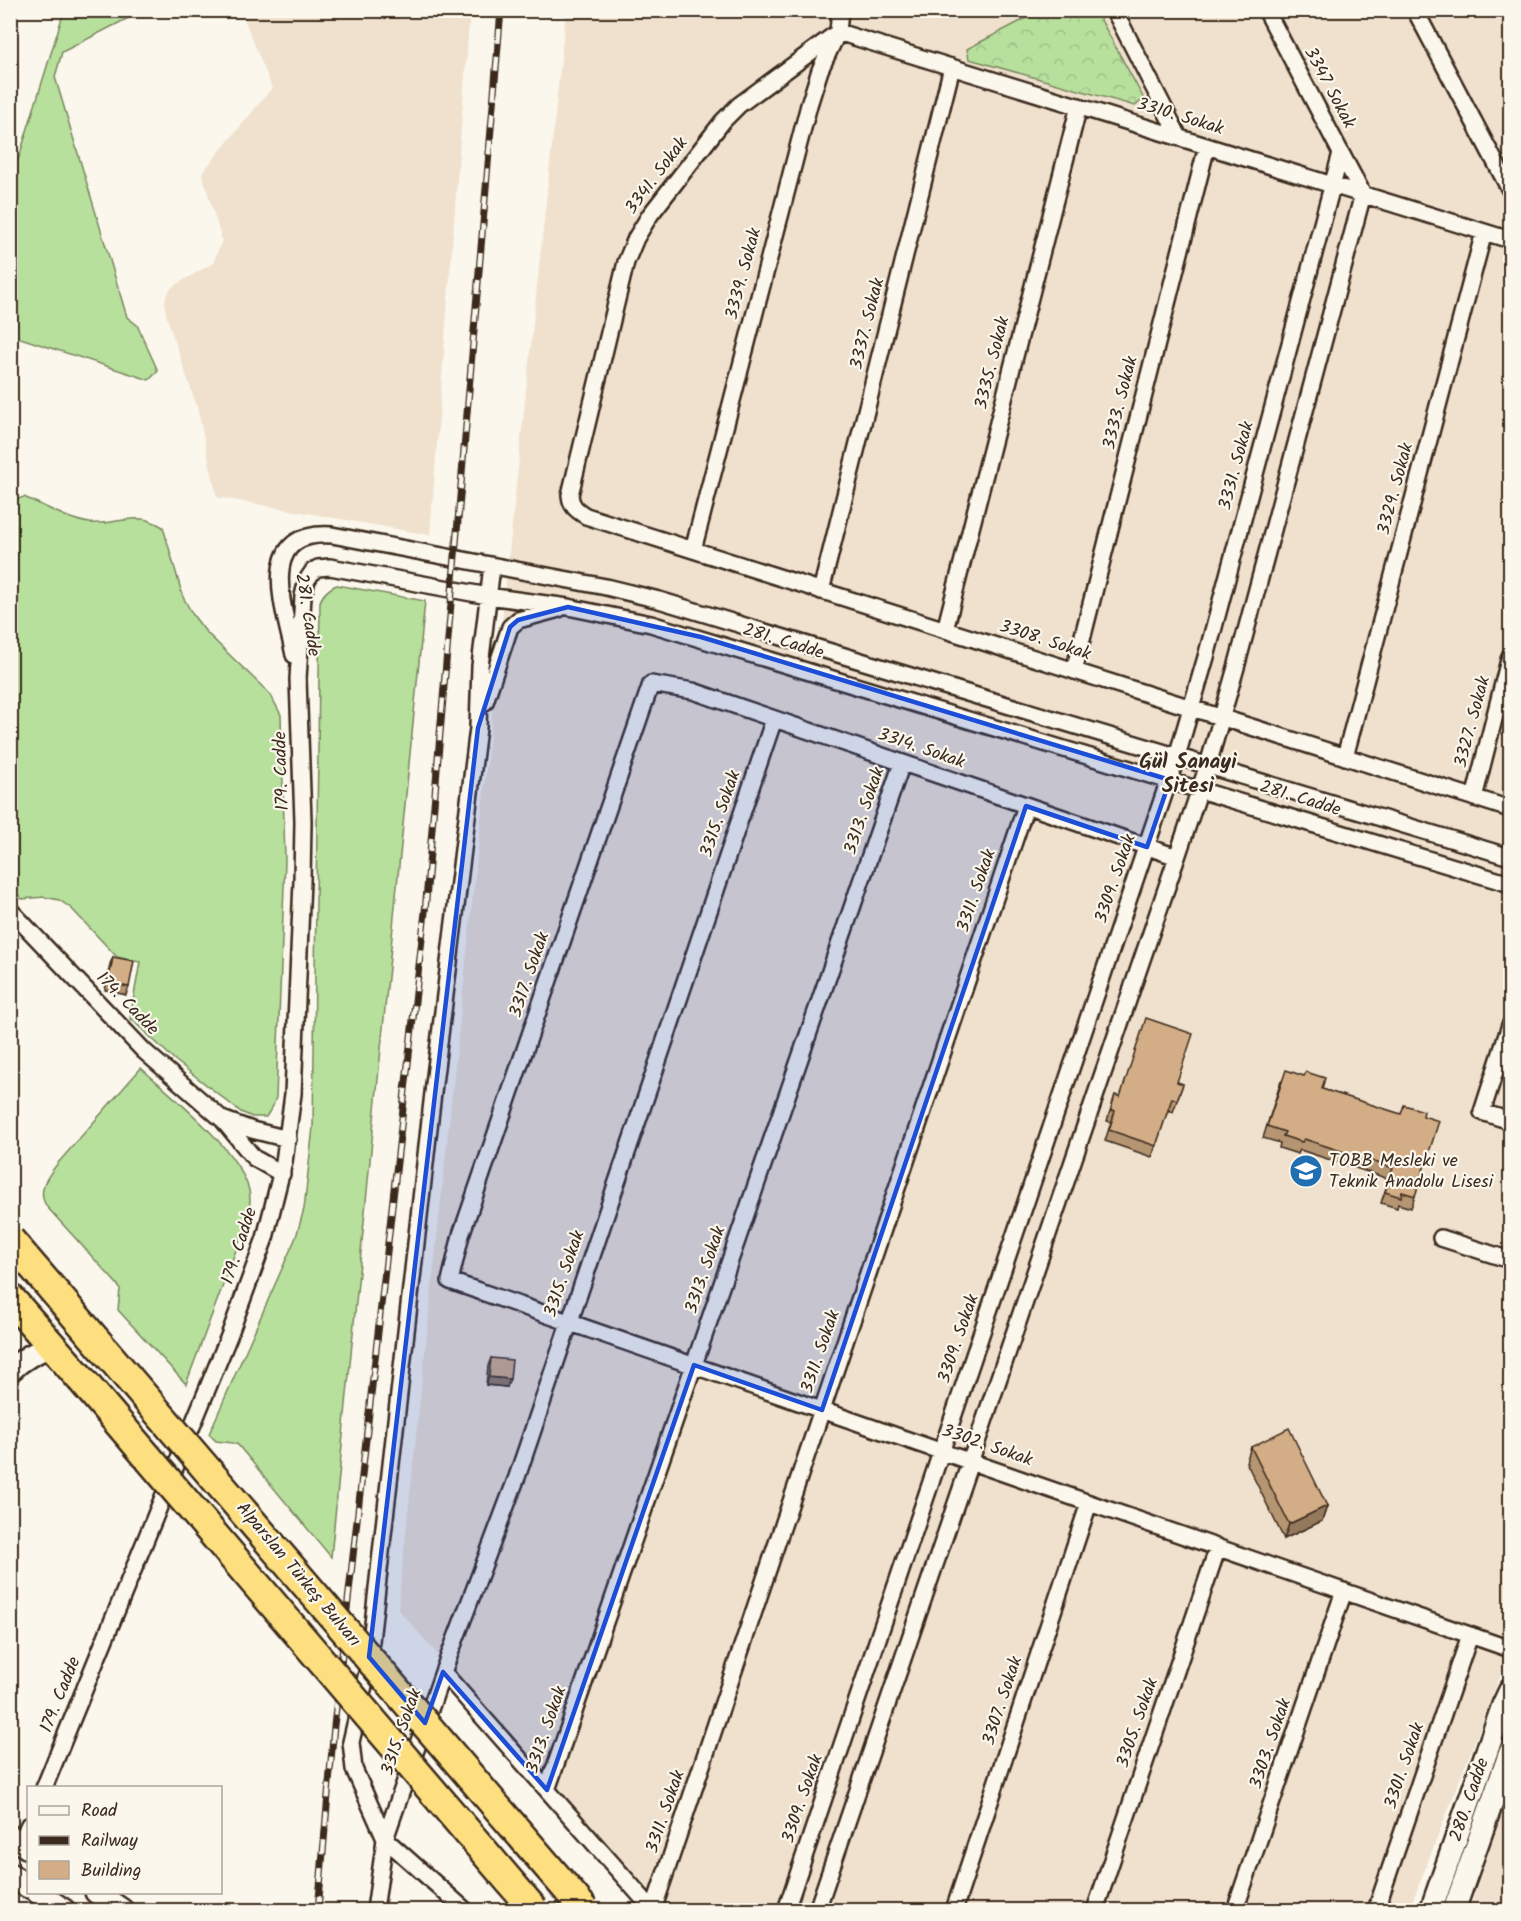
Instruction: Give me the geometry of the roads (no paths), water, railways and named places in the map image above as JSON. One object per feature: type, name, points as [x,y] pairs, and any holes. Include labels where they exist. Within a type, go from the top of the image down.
[{"type":"highway","name":"Alparslan Türkeş Bulvarı","points":[[10,1239],[585,1911]]},
{"type":"highway","points":[[10,1298],[534,1911]]},
{"type":"street","name":"3339. Sokak","points":[[693,550],[809,105],[820,70],[838,32],[840,10]]},
{"type":"street","points":[[1114,10],[1179,137]]},
{"type":"street","name":"3347 Sokak","points":[[1266,10],[1363,194]]},
{"type":"street","points":[[1415,10],[1510,190]]},
{"type":"street","name":"3310. Sokak","points":[[838,32],[1510,240]]},
{"type":"street","name":"3341. Sokak","points":[[571,504],[571,484],[626,262],[636,238],[650,215],[723,121],[758,90],[838,32]]},
{"type":"street","name":"3337. Sokak","points":[[821,591],[952,67]]},
{"type":"street","name":"3335. Sokak","points":[[945,630],[1079,106]]},
{"type":"street","name":"3333. Sokak","points":[[1074,671],[1207,146]]},
{"type":"street","name":"3331. Sokak","points":[[1178,756],[1341,153]]},
{"type":"street","points":[[817,1911],[1208,765],[1363,194]]},
{"type":"street","name":"3329. Sokak","points":[[1345,757],[1484,232]]},
{"type":"street","name":"3308. Sokak","points":[[571,504],[586,516],[1510,809]]},
{"type":"street","name":"281. Cadde","points":[[298,679],[279,577],[283,558],[291,546],[298,541],[314,535],[332,535],[659,600],[1510,857]]},
{"type":"street","points":[[465,1911],[385,1839],[354,1769],[351,1742],[368,1668],[434,1084],[478,728],[480,666],[492,566]]},
{"type":"street","name":"281. Cadde","points":[[298,679],[305,586],[309,575],[318,568],[330,567],[488,596],[568,607],[651,624],[700,638],[1510,884]]},
{"type":"street","points":[[478,728],[489,686],[510,627],[518,620],[568,607]]},
{"type":"street","name":"3327. Sokak","points":[[1474,798],[1510,656]]},
{"type":"street","name":"179. Cadde","points":[[45,1786],[229,1336],[265,1238],[282,1173],[295,1072],[302,881],[303,821],[298,679]]},
{"type":"street","name":"3314. Sokak","points":[[651,684],[693,692],[1177,857]]},
{"type":"street","name":"3317. Sokak","points":[[450,1281],[456,1250],[651,684]]},
{"type":"street","name":"3315. Sokak","points":[[375,1911],[385,1839],[443,1672],[492,1547],[774,719]]},
{"type":"street","name":"3309. Sokak","points":[[786,1911],[1178,756]]},
{"type":"street","name":"3313. Sokak","points":[[547,1790],[902,763]]},
{"type":"street","name":"3311. Sokak","points":[[653,1910],[1026,806]]},
{"type":"street","name":"174. Cadde","points":[[10,910],[144,1051],[222,1119]]},
{"type":"street","points":[[1510,1024],[1482,1112],[1510,1121]]},
{"type":"street","points":[[222,1119],[252,1130],[288,1139]]},
{"type":"street","points":[[222,1119],[254,1158],[282,1173]]},
{"type":"street","points":[[1441,1238],[1510,1260]]},
{"type":"street","name":"3302. Sokak","points":[[450,1281],[1510,1649]]},
{"type":"street","points":[[10,1371],[25,1358],[53,1346]]},
{"type":"street","name":"3307. Sokak","points":[[954,1911],[1089,1503]]},
{"type":"street","name":"3305. Sokak","points":[[1095,1911],[1218,1547]]},
{"type":"street","name":"3303. Sokak","points":[[1235,1911],[1344,1591]]},
{"type":"street","name":"3301. Sokak","points":[[1376,1911],[1470,1635]]},
{"type":"street","points":[[443,1672],[653,1910]]},
{"type":"street","name":"280. Cadde","points":[[1431,1911],[1510,1690]]},
{"type":"street","name":"280. Cadde","points":[[1454,1911],[1510,1752]]},
{"type":"street","points":[[10,1874],[27,1886]]},
{"type":"street","points":[[38,1894],[64,1911]]},
{"type":"street","points":[[97,1894],[122,1911]]},
{"type":"railway","points":[[318,1910],[334,1726],[425,912],[501,10]]},
{"type":"place","name":"TOBB Mesleki ve Teknik Anadolu Lisesi","points":[[1306,1171]]},
{"type":"district","name":"Gül Sanayi Sitesi","points":[[1188,774]]}]
